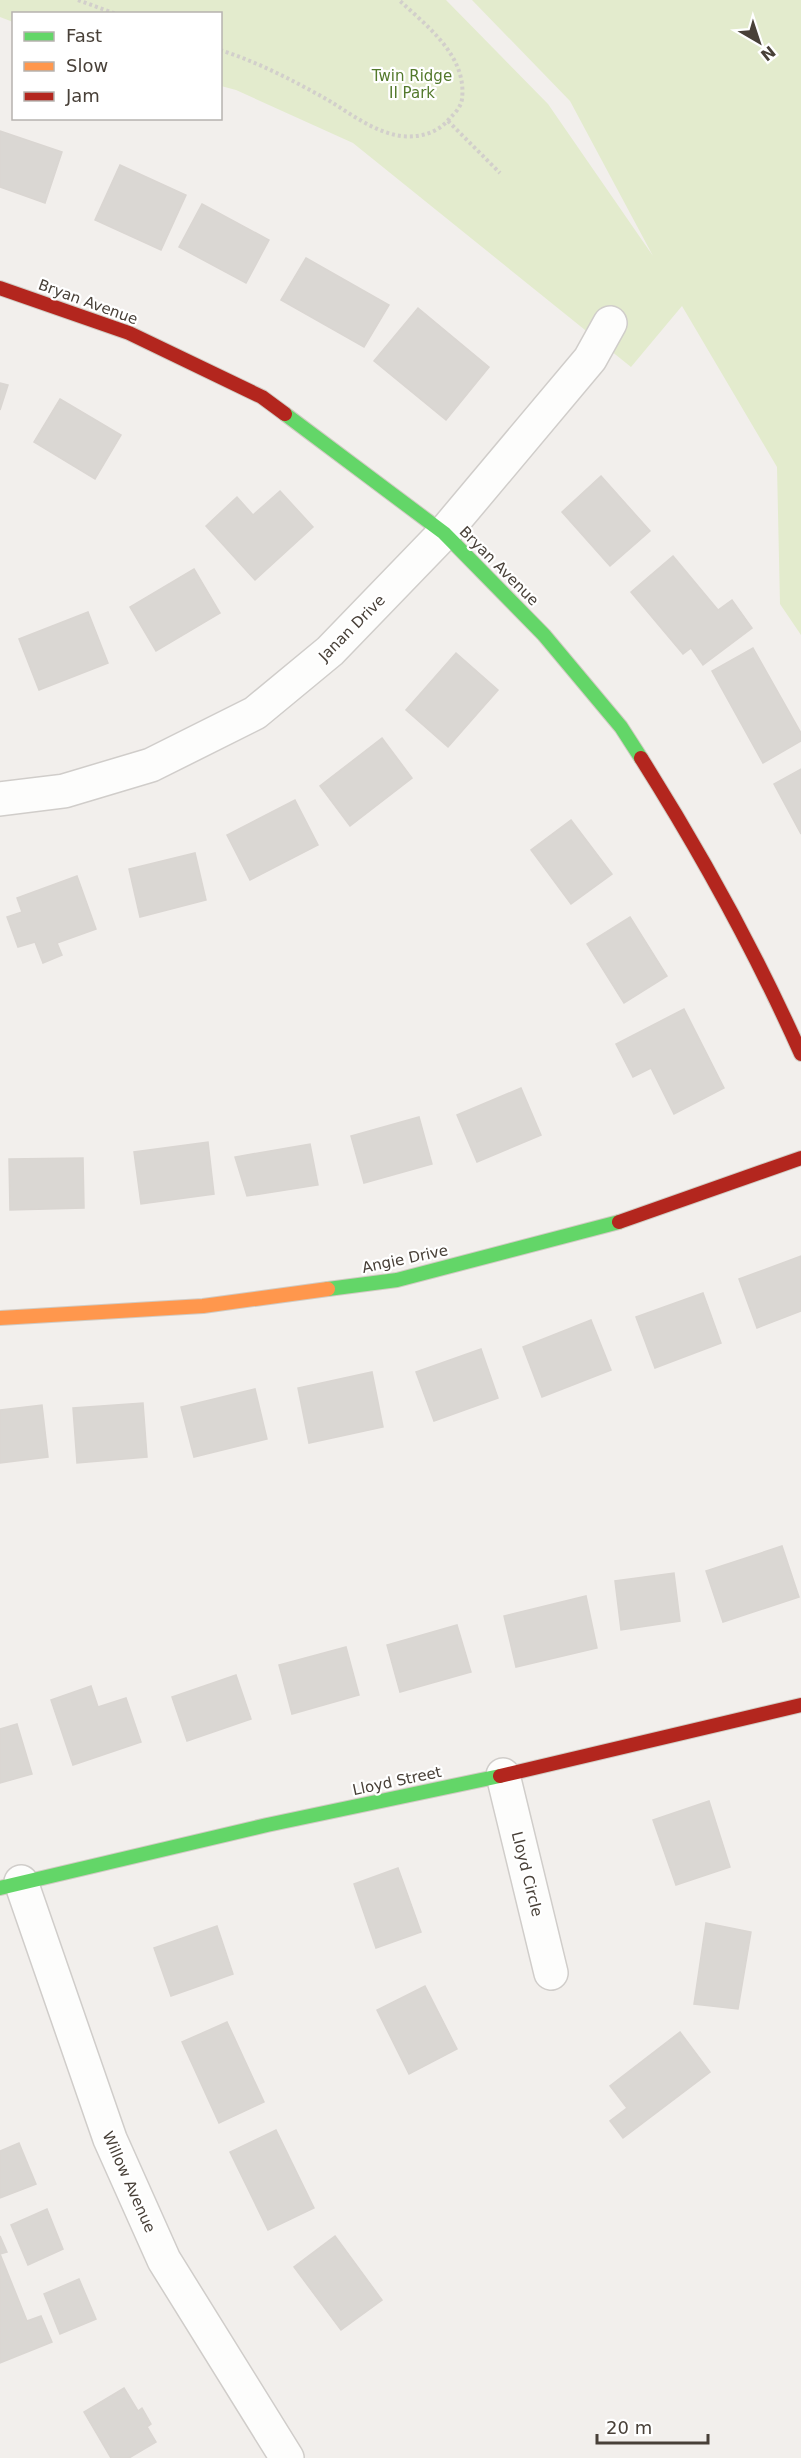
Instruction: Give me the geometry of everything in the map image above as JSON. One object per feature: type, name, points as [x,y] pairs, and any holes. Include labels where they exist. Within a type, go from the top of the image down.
[{"type":"street","name":"Bryan Avenue","points":[[0,288],[129,333],[262,397],[370,475],[444,533],[544,635],[621,727],[695,846],[766,976],[801,1054]]},
{"type":"street","name":"Janan Drive","points":[[0,799],[64,790],[151,765],[255,713],[330,651],[444,533],[590,359],[610,323]]},
{"type":"street","name":"Angie Drive","points":[[0,1318],[203,1306],[397,1281],[607,1226],[801,1158]]},
{"type":"street","name":"Lloyd Street","points":[[10,1885],[267,1825],[503,1775],[801,1705]]},
{"type":"street","name":"Lloyd Circle","points":[[503,1775],[551,1973]]},
{"type":"street","name":"Willow Avenue","points":[[10,1885],[110,2139],[164,2260],[287,2458]]},
{"type":"path","points":[[78,0],[111,12]]},
{"type":"path","points":[[222,51],[274,72],[374,128],[401,136],[420,136],[436,131],[448,121],[461,104],[464,85],[458,64],[444,44],[399,0]]},
{"type":"path","points":[[448,121],[500,173]]},
{"type":"green space","name":"Twin Ridge II Park","points":[[0,0],[446,0],[548,104],[653,256],[570,101],[472,0],[801,0],[801,635],[780,604],[777,467],[682,306],[631,367],[353,143],[236,90],[222,86],[222,12],[12,12],[12,22],[0,17]]},
{"type":"building","points":[[0,131],[62,152],[45,203],[0,187]]},
{"type":"building","points":[[120,165],[186,195],[161,250],[95,220]]},
{"type":"building","points":[[202,204],[269,240],[246,283],[179,247]]},
{"type":"building","points":[[306,258],[389,305],[364,347],[281,300]]},
{"type":"building","points":[[418,308],[489,367],[446,420],[374,361]]},
{"type":"building","points":[[0,383],[8,385],[0,410]]},
{"type":"building","points":[[60,399],[121,435],[95,479],[34,442]]},
{"type":"building","points":[[601,476],[650,531],[610,566],[562,512]]},
{"type":"building","points":[[280,491],[313,527],[255,580],[206,526],[237,497],[253,515]]},
{"type":"building","points":[[673,556],[718,610],[732,600],[752,628],[703,665],[691,648],[683,654],[631,592]]},
{"type":"building","points":[[194,569],[220,613],[156,651],[130,607]]},
{"type":"building","points":[[88,612],[108,663],[39,690],[19,639]]},
{"type":"building","points":[[753,648],[801,733],[801,741],[763,763],[712,671]]},
{"type":"building","points":[[456,653],[498,690],[448,747],[406,710]]},
{"type":"building","points":[[382,738],[412,778],[350,826],[320,786]]},
{"type":"building","points":[[801,769],[801,834],[774,784]]},
{"type":"building","points":[[295,800],[318,845],[250,880],[227,835]]},
{"type":"building","points":[[571,820],[612,874],[571,904],[531,850]]},
{"type":"building","points":[[195,853],[206,900],[140,917],[129,869]]},
{"type":"building","points":[[77,876],[96,929],[57,943],[62,955],[43,963],[35,942],[18,947],[7,917],[22,912],[17,898]]},
{"type":"building","points":[[630,917],[667,976],[624,1003],[587,944]]},
{"type":"building","points":[[684,1009],[724,1088],[674,1114],[651,1068],[633,1077],[616,1044]]},
{"type":"building","points":[[521,1088],[541,1135],[477,1162],[457,1115]]},
{"type":"building","points":[[419,1117],[432,1164],[364,1183],[351,1136]]},
{"type":"building","points":[[208,1142],[214,1194],[141,1204],[134,1152]]},
{"type":"building","points":[[310,1144],[318,1185],[247,1196],[235,1157]]},
{"type":"building","points":[[83,1158],[84,1208],[10,1210],[9,1159]]},
{"type":"building","points":[[801,1256],[801,1311],[757,1328],[739,1279]]},
{"type":"building","points":[[703,1293],[721,1343],[655,1368],[636,1317]]},
{"type":"building","points":[[591,1320],[611,1370],[542,1397],[523,1347]]},
{"type":"building","points":[[481,1349],[498,1398],[434,1421],[416,1372]]},
{"type":"building","points":[[372,1372],[383,1427],[309,1443],[298,1388]]},
{"type":"building","points":[[255,1389],[267,1439],[194,1457],[181,1407]]},
{"type":"building","points":[[143,1403],[147,1457],[77,1463],[73,1408]]},
{"type":"building","points":[[42,1405],[48,1457],[0,1463],[0,1410]]},
{"type":"building","points":[[782,1546],[799,1597],[723,1622],[706,1571]]},
{"type":"building","points":[[674,1573],[680,1621],[621,1630],[615,1581]]},
{"type":"building","points":[[586,1596],[597,1648],[516,1667],[504,1616]]},
{"type":"building","points":[[457,1625],[471,1672],[400,1692],[387,1645]]},
{"type":"building","points":[[346,1647],[359,1695],[292,1714],[279,1665]]},
{"type":"building","points":[[236,1675],[251,1719],[187,1741],[172,1697]]},
{"type":"building","points":[[91,1686],[98,1707],[126,1698],[141,1742],[73,1765],[51,1700]]},
{"type":"building","points":[[17,1724],[32,1774],[0,1783],[0,1729]]},
{"type":"building","points":[[709,1801],[730,1867],[676,1885],[653,1820]]},
{"type":"building","points":[[398,1868],[421,1932],[376,1948],[354,1884]]},
{"type":"building","points":[[706,1923],[751,1932],[738,2009],[694,2004]]},
{"type":"building","points":[[217,1926],[233,1974],[171,1996],[154,1948]]},
{"type":"building","points":[[425,1986],[457,2049],[409,2074],[377,2010]]},
{"type":"building","points":[[227,2022],[264,2102],[219,2123],[182,2042]]},
{"type":"building","points":[[680,2032],[710,2072],[623,2138],[610,2121],[627,2108],[610,2086]]},
{"type":"building","points":[[276,2130],[314,2208],[268,2230],[230,2152]]},
{"type":"building","points":[[19,2143],[36,2184],[0,2198],[0,2151]]},
{"type":"building","points":[[47,2209],[63,2249],[28,2265],[11,2225]]},
{"type":"building","points":[[0,2236],[7,2252],[0,2254]]},
{"type":"building","points":[[335,2236],[382,2300],[341,2330],[294,2267]]},
{"type":"building","points":[[0,2254],[27,2321],[41,2316],[52,2342],[0,2363]]},
{"type":"building","points":[[79,2279],[96,2319],[60,2334],[44,2294]]},
{"type":"building","points":[[124,2388],[138,2411],[142,2408],[151,2424],[147,2427],[156,2442],[129,2458],[111,2458],[84,2412]]},
{"type":"traffic: fast","points":[[285,414],[444,533],[544,635],[621,727],[641,758]]},
{"type":"traffic: fast","points":[[328,1289],[397,1280],[619,1222]]},
{"type":"traffic: fast","points":[[0,1888],[267,1825],[500,1776]]},
{"type":"traffic: slow","points":[[0,1318],[203,1306],[328,1289]]},
{"type":"traffic: jam","points":[[0,288],[129,333],[262,397],[285,414]]},
{"type":"traffic: jam","points":[[641,758],[726,903],[801,1054]]},
{"type":"traffic: jam","points":[[619,1222],[801,1158]]},
{"type":"traffic: jam","points":[[500,1776],[801,1705]]}]
